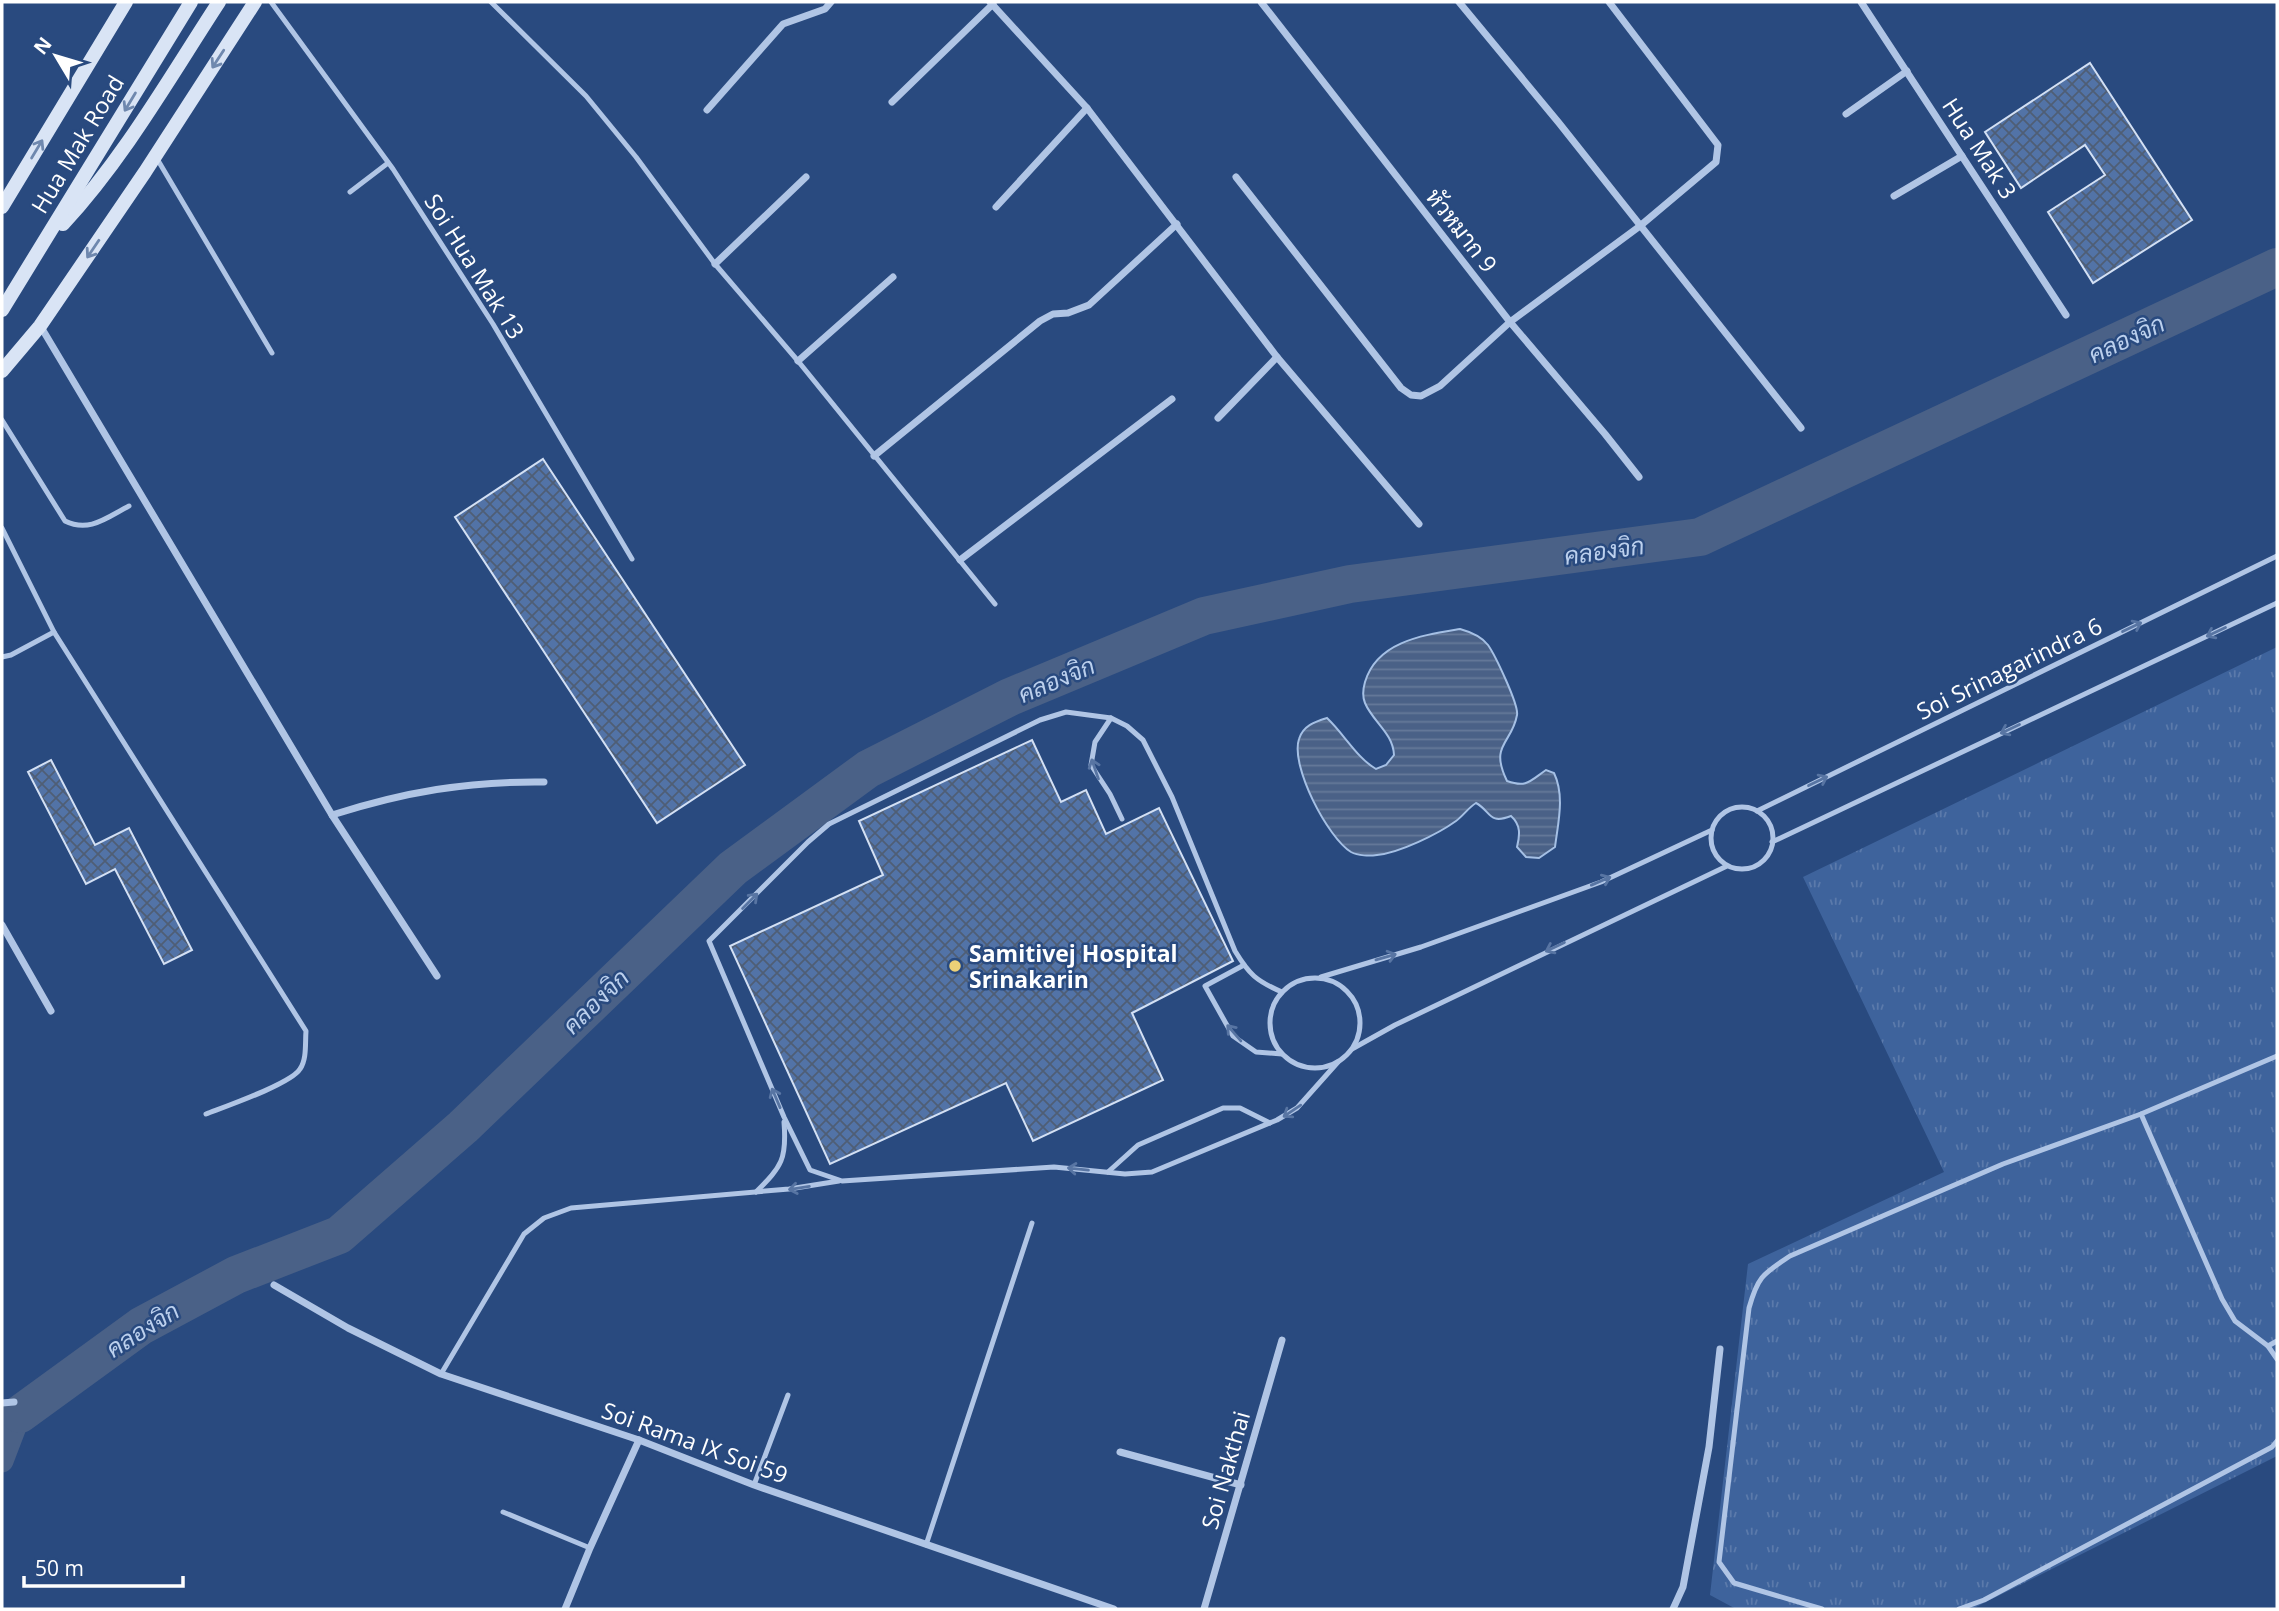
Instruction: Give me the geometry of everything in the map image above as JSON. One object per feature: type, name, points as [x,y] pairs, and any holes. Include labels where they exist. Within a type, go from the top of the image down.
[{"type":"main road","name":"Hua Mak Road","points":[[2,207],[126,2]]},
{"type":"main road","name":"Hua Mak Road","points":[[2,310],[191,2]]},
{"type":"main road","points":[[41,247],[81,204],[110,166],[146,116],[219,2]]},
{"type":"main road","points":[[2,371],[40,326],[255,2]]},
{"type":"street","points":[[707,110],[783,24],[825,9],[831,2]]},
{"type":"street","name":"หัวหมาก 9","points":[[1261,2],[1510,322],[1639,477]]},
{"type":"street","points":[[1459,2],[1801,429]]},
{"type":"street","points":[[1236,177],[1394,380],[1410,394],[1421,396],[1440,386],[1510,322],[1640,226],[1716,162],[1718,145],[1609,2]]},
{"type":"street","name":"Hua Mak 3","points":[[1861,2],[2066,315]]},
{"type":"street","points":[[892,102],[992,3],[1087,108],[1278,358],[1419,524]]},
{"type":"street","points":[[1846,114],[1907,71]]},
{"type":"street","points":[[996,207],[1087,108]]},
{"type":"street","points":[[1894,196],[1962,156]]},
{"type":"street","points":[[715,264],[806,177]]},
{"type":"street","points":[[874,456],[1040,321],[1053,314],[1068,313],[1089,305],[1177,224]]},
{"type":"street","points":[[798,361],[893,277]]},
{"type":"street","points":[[40,326],[332,815],[437,976]]},
{"type":"street","points":[[1218,418],[1278,358]]},
{"type":"street","points":[[960,560],[1172,399]]},
{"type":"street","points":[[332,815],[412,793],[501,782],[544,782]]},
{"type":"street","points":[[2,925],[51,1011]]},
{"type":"street","name":"Soi Rama IX Soi 59","points":[[275,1285],[348,1328],[441,1374],[639,1440],[754,1485],[1114,1609]]},
{"type":"street","name":"Soi Nakthai","points":[[1204,1609],[1282,1340]]},
{"type":"street","points":[[1674,1609],[1683,1587],[1709,1447],[1720,1349]]},
{"type":"street","points":[[2,1403],[14,1402]]},
{"type":"street","points":[[578,1609],[566,1607],[639,1440]]},
{"type":"street","points":[[1120,1452],[1241,1485]]},
{"type":"lane","name":"Soi Hua Mak 13","points":[[271,2],[388,163],[493,324],[632,559]]},
{"type":"lane","points":[[491,2],[586,96],[636,157],[715,264],[798,361],[995,604]]},
{"type":"lane","points":[[155,156],[272,353]]},
{"type":"lane","points":[[349,192],[388,163]]},
{"type":"lane","points":[[2,420],[65,521],[78,527],[94,525],[129,506]]},
{"type":"lane","points":[[2,528],[54,632],[306,1031],[305,1052],[300,1070],[284,1082],[206,1114]]},
{"type":"lane","name":"Soi Srinagarindra 6","points":[[1712,830],[1716,821],[1730,810],[1739,807],[1757,811],[2277,556]]},
{"type":"lane","points":[[1772,842],[2277,603]]},
{"type":"lane","points":[[2,657],[54,632]]},
{"type":"lane","points":[[842,1181],[810,1170],[784,1117],[709,941],[808,842],[840,818],[1040,720],[1066,712],[1111,718],[1127,726],[1143,740],[1172,797],[1235,951],[1248,972],[1262,984],[1282,992]]},
{"type":"lane","points":[[1111,718],[1095,742],[1091,765],[1122,819]]},
{"type":"lane","points":[[1338,1062],[1324,1068],[1309,1068],[1282,1055],[1270,1030],[1270,1016],[1274,1003],[1282,992],[1300,981],[1421,947],[1601,882],[1712,830],[1712,847],[1720,861],[1727,866],[1747,869],[1756,866],[1770,851],[1772,842],[1769,824],[1757,811]]},
{"type":"lane","points":[[441,1374],[524,1234],[544,1218],[571,1209],[756,1192],[842,1181],[1054,1167],[1125,1174],[1152,1172],[1270,1123],[1297,1108],[1352,1049],[1408,1019],[1727,866]]},
{"type":"lane","points":[[1244,965],[1205,986],[1233,1036],[1256,1052],[1282,1055]]},
{"type":"lane","points":[[1321,977],[1336,982],[1348,992],[1357,1005],[1359,1035],[1352,1049]]},
{"type":"lane","points":[[1822,1609],[1734,1583],[1719,1562],[1749,1308],[1756,1285],[1765,1273],[1803,1251],[2003,1164],[2141,1114],[2277,1056]]},
{"type":"lane","points":[[1108,1172],[1138,1145],[1223,1108],[1240,1108],[1270,1123]]},
{"type":"lane","points":[[2141,1114],[2222,1299],[2235,1321],[2268,1346],[2277,1359]]},
{"type":"lane","points":[[756,1192],[772,1177],[784,1158],[784,1117]]},
{"type":"lane","points":[[926,1545],[1032,1223]]},
{"type":"lane","points":[[2268,1346],[2277,1341]]},
{"type":"lane","points":[[754,1485],[788,1395]]},
{"type":"lane","points":[[1959,1609],[1984,1601],[2272,1447],[2277,1441]]},
{"type":"lane","points":[[503,1512],[590,1548]]},
{"type":"green space","points":[[2277,647],[2277,1456],[1972,1609],[1736,1609],[1710,1595],[1748,1264],[1944,1172],[1803,877]]},
{"type":"shaded area","points":[[1460,629],[1476,635],[1488,645],[1517,710],[1500,759],[1507,781],[1524,783],[1546,770],[1554,773],[1560,800],[1555,847],[1539,858],[1526,857],[1517,847],[1519,830],[1514,819],[1511,816],[1494,818],[1476,803],[1459,819],[1407,847],[1374,855],[1351,852],[1322,817],[1305,783],[1300,766],[1299,739],[1310,725],[1327,718],[1369,764],[1376,769],[1386,765],[1394,755],[1393,747],[1363,698],[1364,685],[1371,668],[1380,657],[1404,642]]},
{"type":"building","points":[[2090,63],[2192,220],[2093,283],[2048,212],[2105,175],[2085,145],[2021,188],[1985,132]]},
{"type":"building","points":[[543,459],[745,765],[657,823],[455,517]]},
{"type":"building","name":"Samitivej Hospital Srinakarin","points":[[1032,740],[1061,802],[1086,790],[1106,834],[1159,808],[1233,961],[1132,1013],[1163,1080],[1033,1141],[1006,1083],[830,1164],[730,946],[883,875],[859,821]]},
{"type":"building","points":[[51,760],[95,845],[129,828],[192,950],[164,964],[115,869],[86,884],[28,772]]},
{"type":"waterway","name":"คลองจิก","points":[[20,1414],[141,1326],[236,1275],[339,1235],[463,1127],[733,868],[868,769],[1010,697],[1204,616],[1350,584],[1700,537],[2277,267]]},
{"type":"waterway","points":[[2,1416],[20,1414],[2,1461]]},
{"type":"place","name":"Samitivej Hospital Srinakarin","points":[[955,966]]}]
